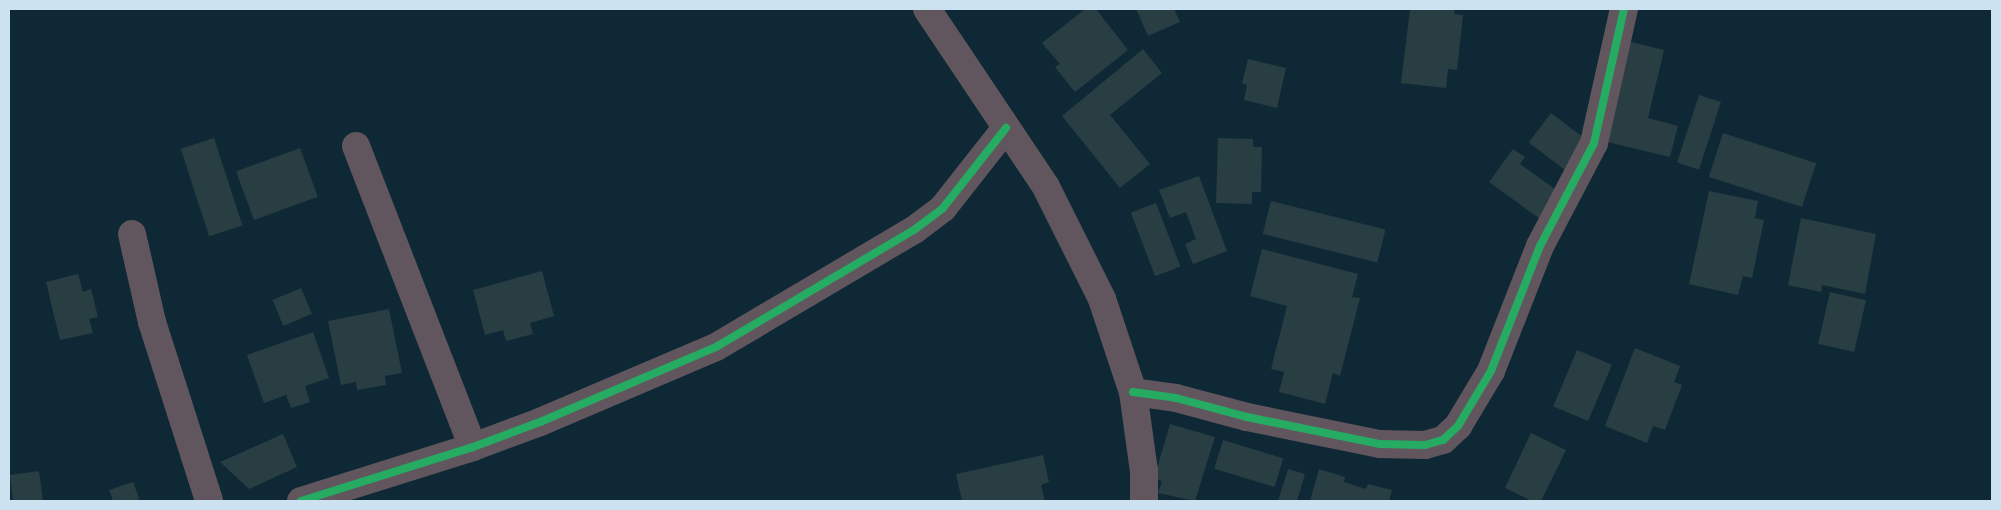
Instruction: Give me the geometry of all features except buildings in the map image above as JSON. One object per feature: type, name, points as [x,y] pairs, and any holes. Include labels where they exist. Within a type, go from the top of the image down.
[{"type":"street","points":[[1133,392],[1176,398],[1247,417],[1380,444],[1425,445],[1443,440],[1458,426],[1491,371],[1540,246],[1594,143],[1624,9]]},
{"type":"street","points":[[934,11],[1006,128],[1046,187],[1102,299],[1133,392],[1144,471],[1144,501]]},
{"type":"street","points":[[301,501],[473,447],[600,398],[716,347],[914,230],[943,208],[1006,128]]},
{"type":"street","points":[[356,146],[473,447]]},
{"type":"street","points":[[132,234],[152,322],[209,501]]},
{"type":"cycle path","points":[[1133,392],[1176,398],[1247,417],[1380,444],[1425,445],[1443,440],[1458,426],[1491,371],[1540,246],[1594,143],[1624,9]]},
{"type":"cycle path","points":[[301,501],[473,447],[540,422],[716,347],[914,230],[943,208],[1006,128]]}]
